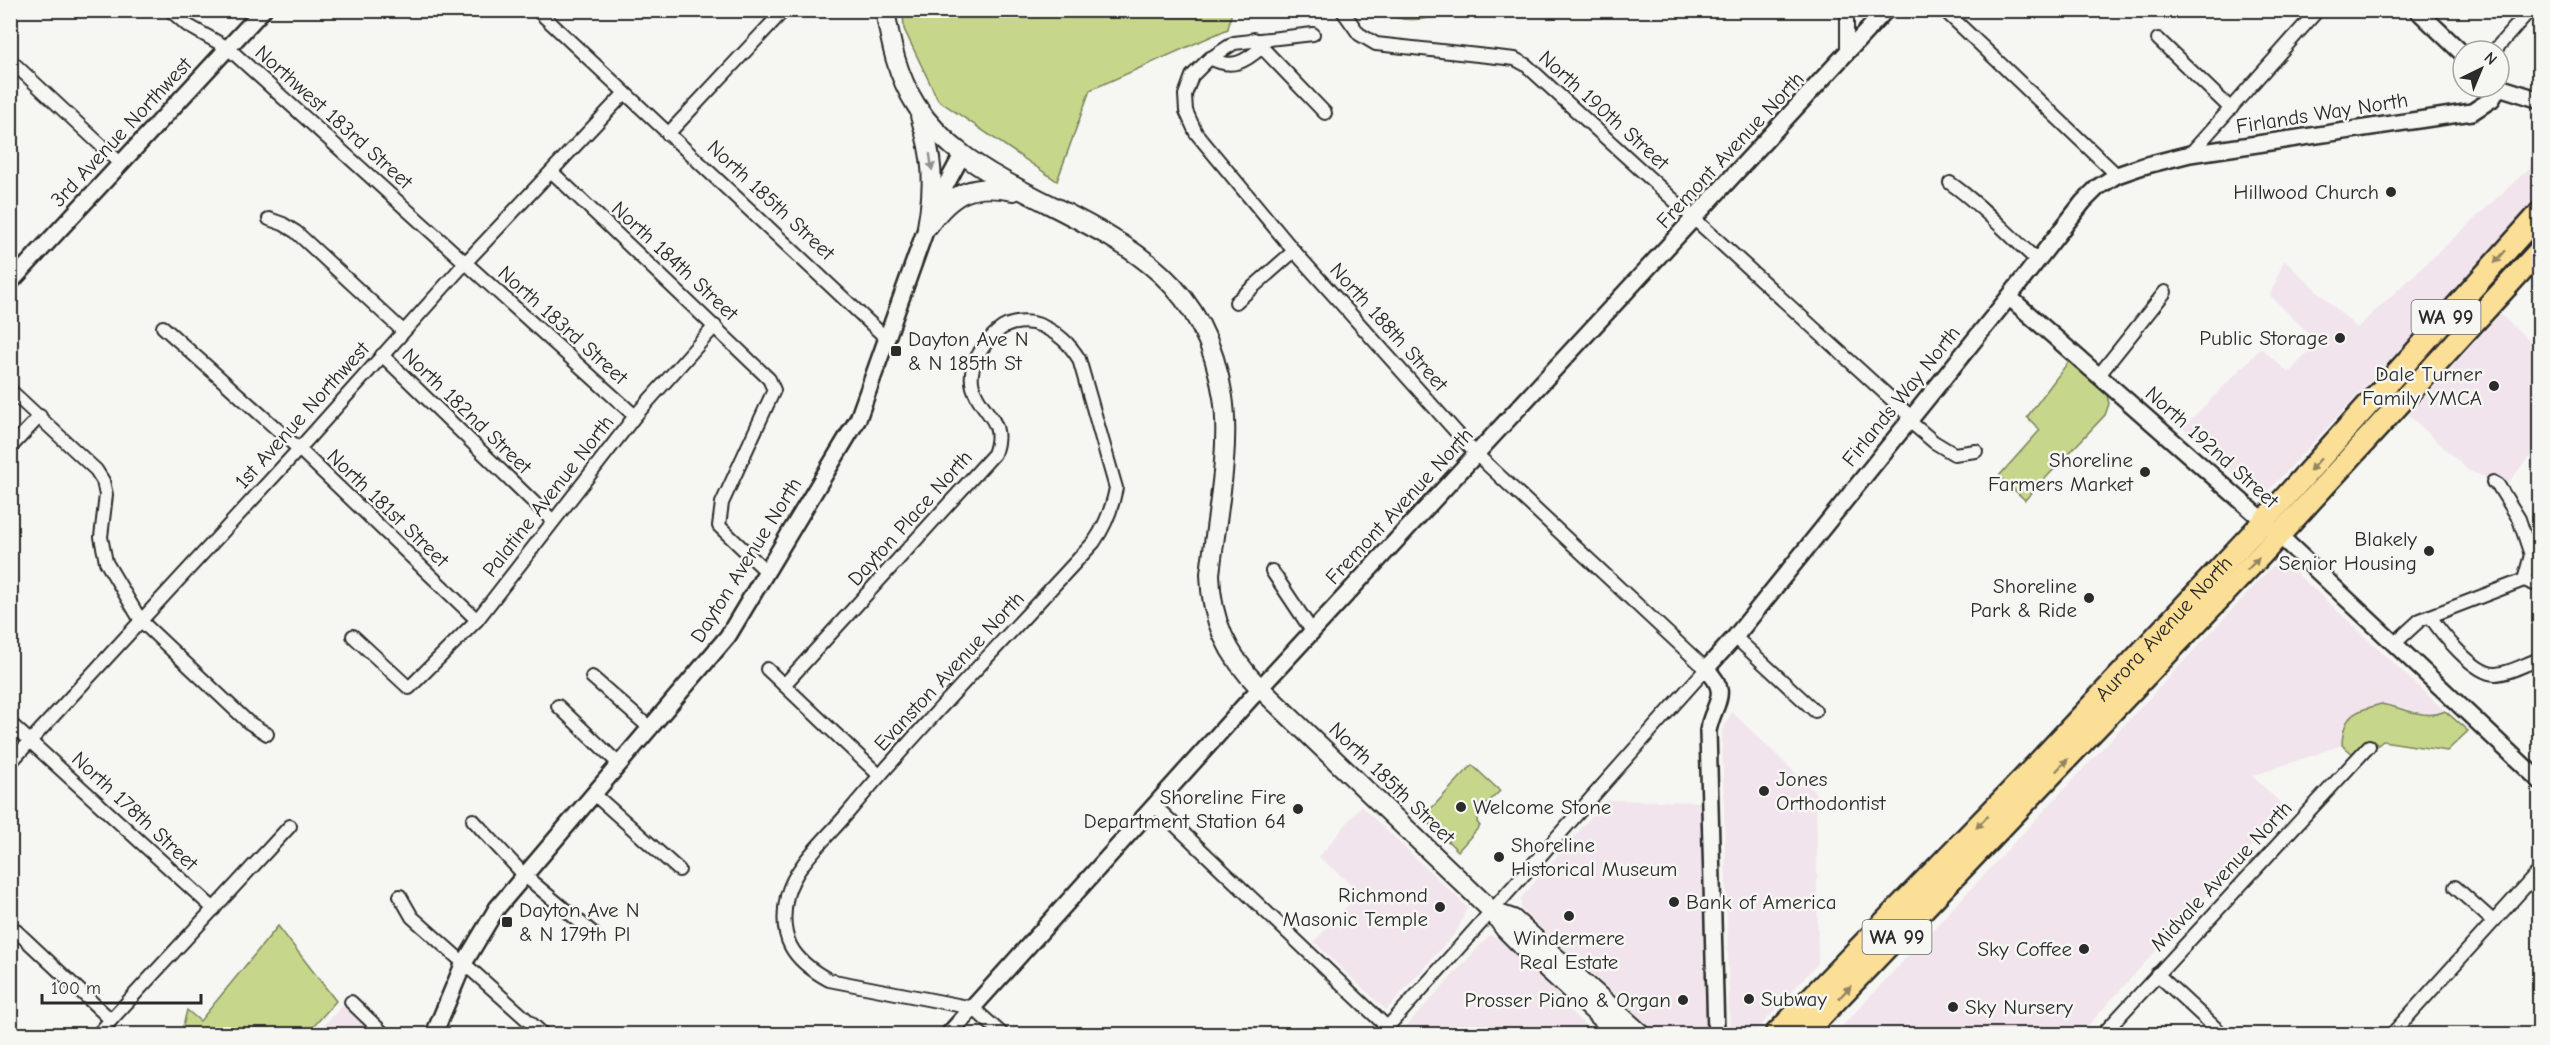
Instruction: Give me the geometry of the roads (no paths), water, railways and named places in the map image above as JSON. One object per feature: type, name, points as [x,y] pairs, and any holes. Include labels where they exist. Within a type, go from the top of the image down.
[{"type":"highway","name":"Aurora Avenue North","points":[[1776,1035],[2023,779],[2264,521],[2540,213]]},
{"type":"highway","name":"Aurora Avenue North","points":[[1804,1035],[2280,536],[2540,250]]},
{"type":"main road","points":[[885,10],[892,53],[898,71],[916,105],[929,148],[933,176],[927,227]]},
{"type":"main road","points":[[916,105],[944,139],[962,155],[1027,193]]},
{"type":"main road","points":[[927,227],[941,208],[967,191],[991,187],[1027,193]]},
{"type":"main road","name":"North 185th Street","points":[[1027,193],[1118,240],[1145,259],[1182,297],[1203,331],[1219,374],[1225,421],[1225,443],[1210,574],[1213,609],[1223,639],[1234,658],[1260,688],[1492,912],[1521,945],[1619,1035]]},
{"type":"main road","name":"North 185th Street","points":[[1492,912],[1513,919],[1641,1035]]},
{"type":"street","name":"Northwest 183rd Street","points":[[170,10],[187,25],[228,48],[466,262]]},
{"type":"street","name":"3rd Avenue Northwest","points":[[10,283],[263,10]]},
{"type":"street","name":"North 185th Street","points":[[537,10],[887,339]]},
{"type":"street","points":[[668,134],[784,10]]},
{"type":"street","name":"North 190th Street","points":[[1342,10],[1359,34],[1376,44],[1515,59],[1526,65],[1696,218],[1934,442],[1954,454],[1976,451]]},
{"type":"street","points":[[1847,10],[1847,52]]},
{"type":"street","name":"Fremont Avenue North","points":[[949,1035],[1312,631],[1886,10]]},
{"type":"street","points":[[1944,10],[2117,175]]},
{"type":"street","points":[[2190,154],[2318,10]]},
{"type":"street","points":[[2417,10],[2451,43]]},
{"type":"street","points":[[2505,39],[2530,10]]},
{"type":"street","name":"North 188th Street","points":[[1312,34],[1258,43],[1233,43],[1210,58],[1192,76],[1185,95],[1186,111],[1196,133],[1209,152],[1294,251],[1475,453],[1706,669]]},
{"type":"street","points":[[2158,39],[2231,109]]},
{"type":"street","points":[[1210,58],[1220,64],[1232,65],[1245,61],[1258,43],[1325,113]]},
{"type":"street","points":[[10,60],[121,164]]},
{"type":"street","points":[[2511,91],[2540,100]]},
{"type":"street","name":"1st Avenue Northwest","points":[[10,763],[299,449],[466,262],[624,94]]},
{"type":"street","name":"Firlands Way North","points":[[1706,669],[1735,637],[2083,202],[2098,187],[2117,175],[2190,154],[2472,112],[2492,99]]},
{"type":"street","name":"Dayton Avenue North","points":[[434,1035],[463,964],[497,908],[728,636],[858,419],[939,196],[962,155]]},
{"type":"street","name":"North 184th Street","points":[[552,172],[769,379],[774,390],[722,502],[719,526],[766,571]]},
{"type":"street","points":[[1950,183],[1978,203],[1999,227],[2038,261]]},
{"type":"street","points":[[269,219],[296,232],[403,331]]},
{"type":"street","points":[[1236,302],[1294,251]]},
{"type":"street","name":"North 183rd Street","points":[[466,262],[635,416]]},
{"type":"street","points":[[2099,375],[2165,292]]},
{"type":"street","name":"North 192nd Street","points":[[2009,297],[2264,521],[2540,781]]},
{"type":"street","name":"Dayton Place North","points":[[784,685],[994,454],[998,432],[973,388],[972,371],[976,357],[1003,327],[1017,322],[1035,324],[1056,332],[1071,345],[1079,359],[1116,488]]},
{"type":"street","name":"Palatine Avenue North","points":[[353,636],[409,688],[477,620],[552,520],[635,416],[715,326]]},
{"type":"street","name":"North 181st Street","points":[[163,327],[299,449],[477,620]]},
{"type":"street","name":"North 182nd Street","points":[[381,355],[552,520]]},
{"type":"street","points":[[10,390],[96,470],[103,482],[105,507],[101,537],[106,562],[141,621],[248,722],[267,734]]},
{"type":"street","points":[[10,448],[40,416]]},
{"type":"street","points":[[2395,644],[2420,620],[2524,580],[2535,558],[2519,519],[2498,485],[2493,482]]},
{"type":"street","name":"Evanston Avenue North","points":[[973,1008],[852,986],[829,980],[812,971],[798,959],[787,941],[783,922],[788,894],[797,873],[879,775],[1094,542],[1108,518],[1116,488]]},
{"type":"street","points":[[1272,571],[1312,631]]},
{"type":"street","points":[[2524,580],[2534,584],[2540,582]]},
{"type":"street","points":[[2430,616],[2439,631],[2484,673],[2497,674],[2540,658]]},
{"type":"street","points":[[1735,637],[1815,711]]},
{"type":"street","points":[[767,669],[879,775]]},
{"type":"street","points":[[1155,806],[1384,1031],[1706,669],[1717,679],[1721,688],[1719,702],[1711,714],[1708,731],[1716,1035]]},
{"type":"street","points":[[592,677],[651,729]]},
{"type":"street","points":[[558,706],[619,764]]},
{"type":"street","name":"North 178th Street","points":[[10,723],[214,909]]},
{"type":"street","name":"Midvale Avenue North","points":[[2103,1035],[2369,746]]},
{"type":"street","points":[[594,794],[679,870]]},
{"type":"street","points":[[473,820],[525,876],[593,933]]},
{"type":"street","points":[[98,1035],[291,826]]},
{"type":"street","points":[[2392,1035],[2540,870]]},
{"type":"street","points":[[2455,886],[2493,921]]},
{"type":"street","points":[[400,896],[412,916],[543,1035]]},
{"type":"street","points":[[10,925],[111,1020]]},
{"type":"street","points":[[2157,974],[2222,1035]]},
{"type":"street","points":[[351,1002],[384,1035]]},
{"type":"street","points":[[973,1008],[1002,1035]]},
{"type":"place","name":"Hillwood Church","points":[[2391,192]]},
{"type":"place","name":"Public Storage","points":[[2340,338]]},
{"type":"place","name":"Dayton Ave N & N 185th St","points":[[896,351]]},
{"type":"place","name":"Dale Turner Family YMCA","points":[[2494,386]]},
{"type":"place","name":"Shoreline Farmers Market","points":[[2145,472]]},
{"type":"place","name":"Blakely Senior Housing","points":[[2429,551]]},
{"type":"place","name":"Shoreline Park & Ride","points":[[2089,598]]},
{"type":"place","name":"Jones Orthodontist","points":[[1764,791]]},
{"type":"place","name":"Welcome Stone","points":[[1461,807]]},
{"type":"place","name":"Shoreline Fire Department Station 64","points":[[1298,809]]},
{"type":"place","name":"Shoreline Historical Museum","points":[[1499,857]]},
{"type":"place","name":"Bank of America","points":[[1674,902]]},
{"type":"place","name":"Richmond Masonic Temple","points":[[1440,907]]},
{"type":"place","name":"Windermere Real Estate","points":[[1569,916]]},
{"type":"place","name":"Dayton Ave N & N 179th Pl","points":[[507,922]]},
{"type":"place","name":"Sky Coffee","points":[[2084,949]]},
{"type":"place","name":"Subway","points":[[1749,999]]},
{"type":"place","name":"Prosser Piano & Organ","points":[[1683,1000]]},
{"type":"place","name":"Sky Nursery","points":[[1953,1007]]}]
